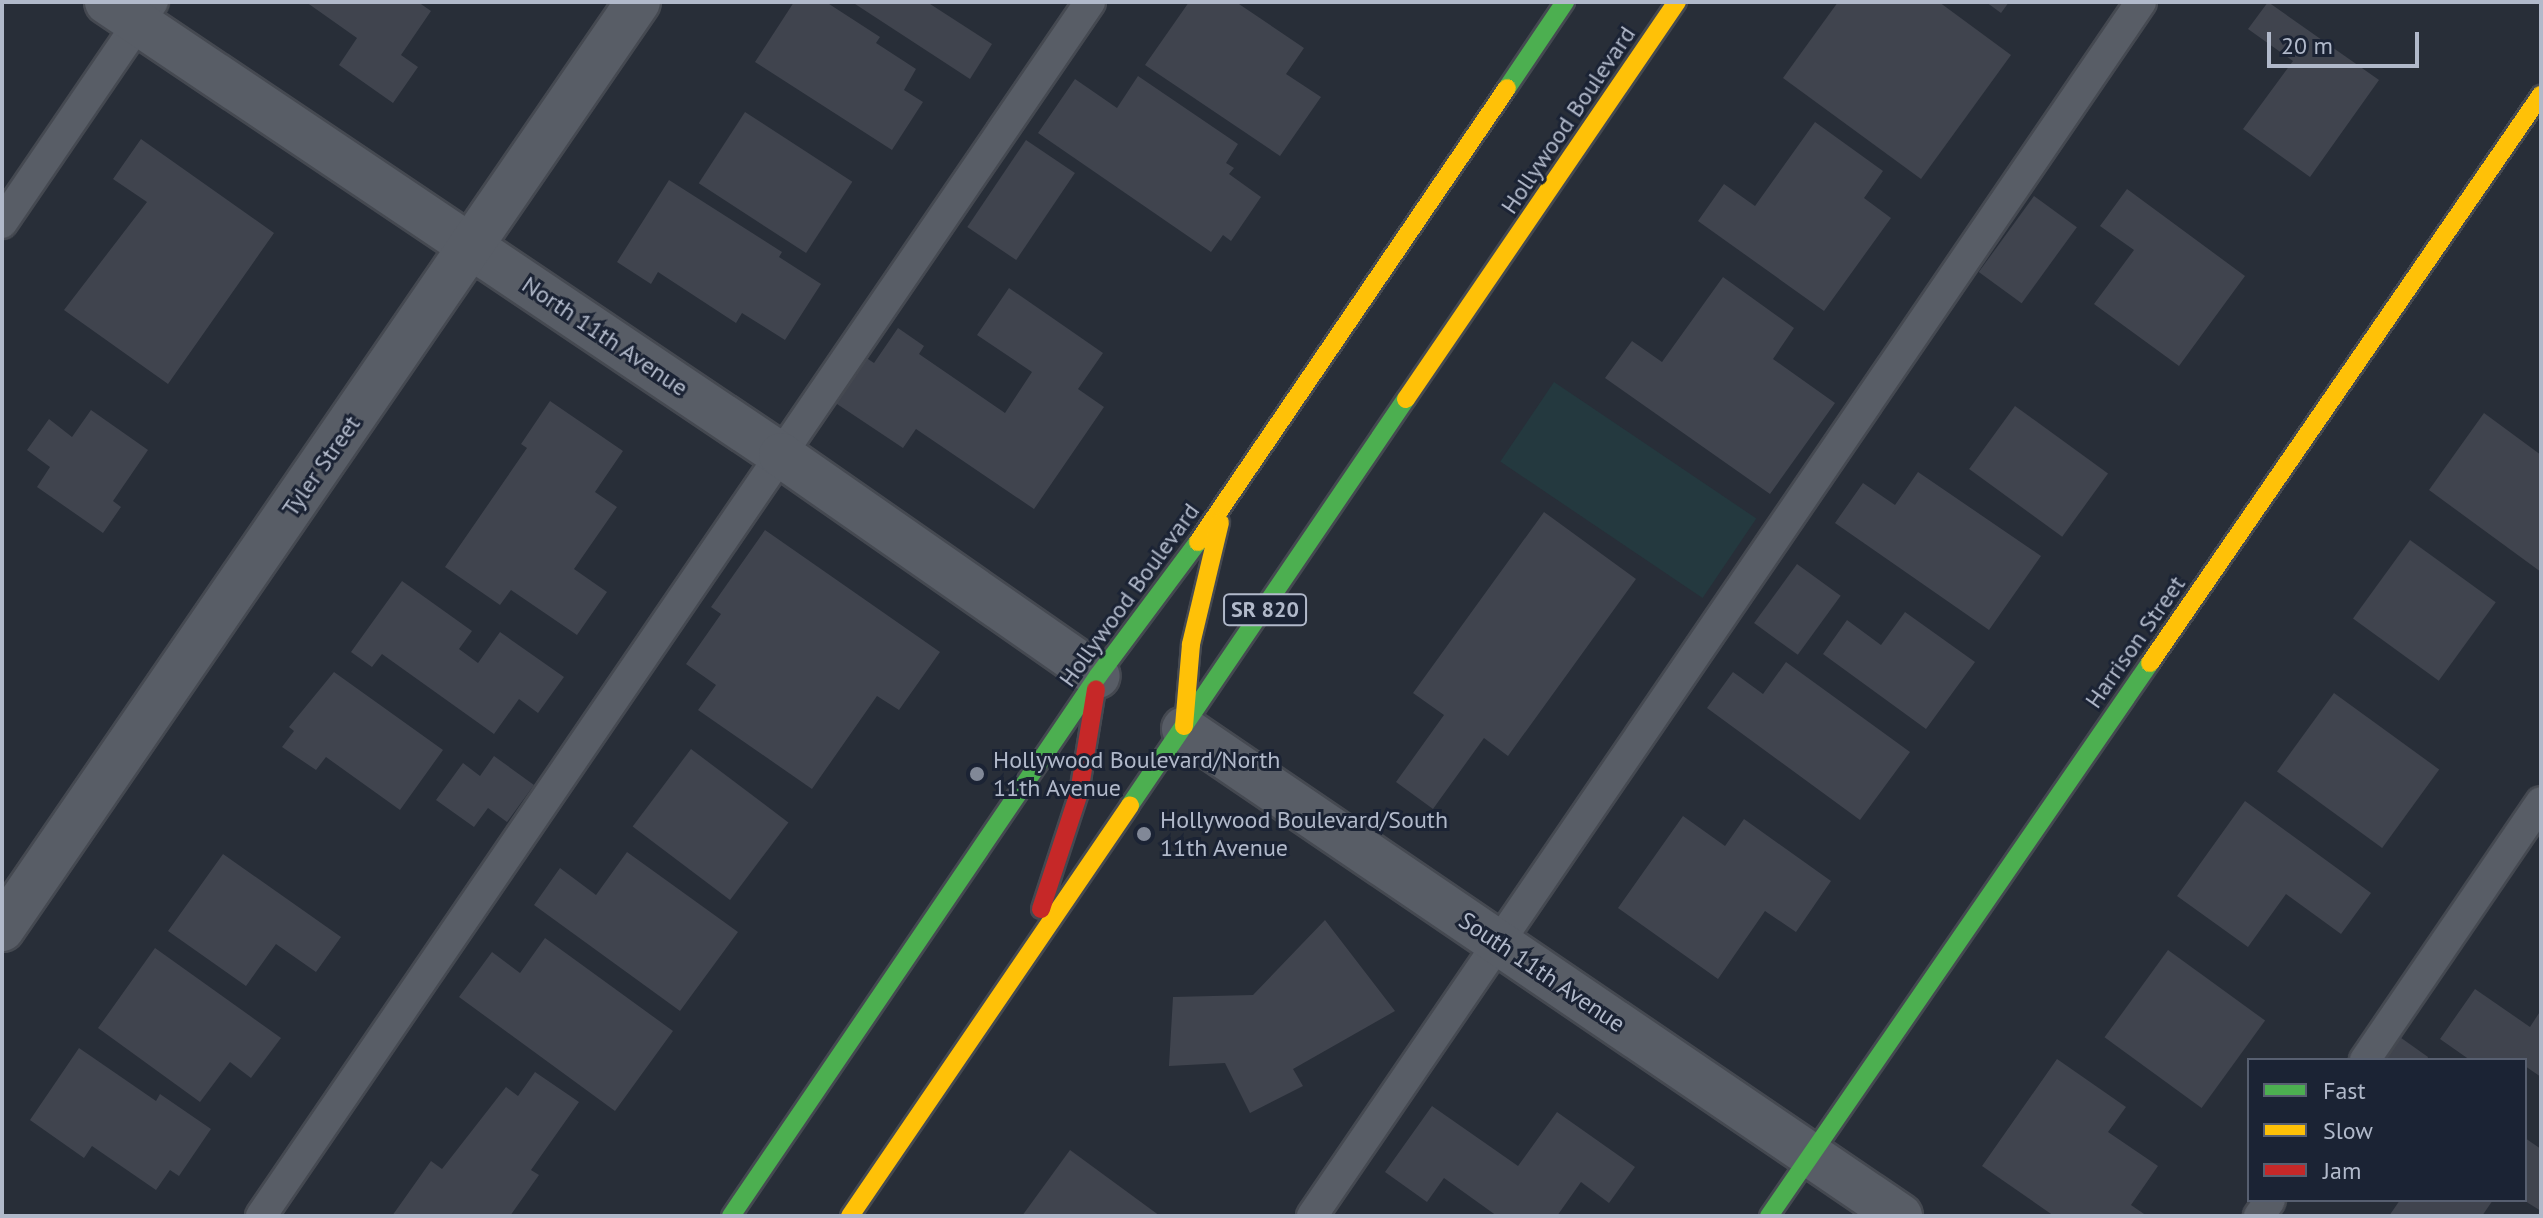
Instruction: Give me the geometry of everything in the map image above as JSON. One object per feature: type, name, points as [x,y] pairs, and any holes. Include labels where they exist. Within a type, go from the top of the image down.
[{"type":"main road","name":"Hollywood Boulevard","points":[[731,1216],[1098,676],[1223,508],[1565,2]]},
{"type":"main road","name":"Hollywood Boulevard","points":[[850,1216],[1677,2]]},
{"type":"main road","name":"Harrison Street","points":[[1769,1216],[2541,95]]},
{"type":"main road","points":[[1184,729],[1191,644],[1223,508]]},
{"type":"main road","points":[[1011,981],[1053,878],[1079,793],[1098,676]]},
{"type":"street","name":"Tyler Street","points":[[2,929],[638,2]]},
{"type":"street","name":"North 11th Avenue","points":[[133,9],[472,247],[781,455],[1098,676]]},
{"type":"street","name":"South 11th Avenue","points":[[1184,729],[1900,1216]]},
{"type":"lane","points":[[261,1216],[1090,2]]},
{"type":"lane","points":[[1312,1216],[2141,2]]},
{"type":"lane","points":[[2,223],[133,9]]},
{"type":"lane","points":[[2366,1058],[2541,802]]},
{"type":"green space","points":[[1554,382],[1756,518],[1703,598],[1500,462]]},
{"type":"building","points":[[306,2],[418,2],[431,11],[401,55],[418,67],[393,103],[339,65],[357,38]]},
{"type":"building","points":[[794,2],[826,2],[880,37],[876,43],[916,69],[904,90],[923,102],[892,150],[755,62]]},
{"type":"building","points":[[852,2],[927,2],[992,44],[970,79]]},
{"type":"building","points":[[1189,2],[1236,2],[1304,48],[1286,74],[1321,97],[1280,156],[1145,65]]},
{"type":"building","points":[[1838,2],[1939,2],[2011,55],[1921,179],[1783,78]]},
{"type":"building","points":[[1986,2],[2009,2],[2001,13]]},
{"type":"building","points":[[2268,2],[2379,80],[2310,177],[2243,129],[2293,61],[2248,29]]},
{"type":"building","points":[[1138,76],[1238,144],[1226,163],[1234,168],[1229,174],[1261,197],[1231,241],[1223,235],[1211,252],[1038,133],[1075,79],[1117,108]]},
{"type":"building","points":[[745,112],[852,182],[806,253],[699,183]]},
{"type":"building","points":[[1815,122],[1883,171],[1864,198],[1891,218],[1824,311],[1698,221],[1724,184],[1755,206]]},
{"type":"building","points":[[141,139],[274,233],[168,384],[64,310],[147,202],[113,179]]},
{"type":"building","points":[[1026,140],[1075,173],[1016,260],[967,227]]},
{"type":"building","points":[[669,180],[782,252],[779,257],[821,284],[785,340],[742,313],[736,323],[658,272],[651,284],[617,262]]},
{"type":"building","points":[[2127,189],[2245,276],[2179,366],[2094,304],[2134,250],[2100,226]]},
{"type":"building","points":[[2034,196],[2077,227],[2022,303],[1979,272]]},
{"type":"building","points":[[1723,277],[1794,328],[1773,359],[1835,403],[1770,494],[1605,378],[1632,341],[1662,362]]},
{"type":"building","points":[[1009,288],[1103,353],[1078,389],[1104,407],[1034,509],[916,429],[903,448],[834,402],[865,357],[874,363],[898,328],[924,346],[919,354],[1005,413],[1032,372],[977,335]]},
{"type":"building","points":[[550,401],[623,451],[595,492],[617,507],[574,569],[607,592],[577,635],[511,590],[500,605],[445,567],[527,448],[521,444]]},
{"type":"building","points":[[2015,406],[2108,474],[2062,537],[1969,469]]},
{"type":"building","points":[[91,410],[148,450],[113,501],[121,507],[103,533],[37,487],[50,467],[27,450],[49,419],[72,437]]},
{"type":"building","points":[[2484,413],[2541,455],[2541,572],[2429,490]]},
{"type":"building","points":[[1918,472],[2041,556],[1989,630],[1835,523],[1863,483],[1895,505]]},
{"type":"building","points":[[1544,512],[1636,579],[1508,756],[1484,738],[1433,809],[1396,782],[1444,715],[1413,693]]},
{"type":"building","points":[[765,530],[940,652],[899,710],[877,696],[812,789],[698,710],[716,685],[686,664],[721,614],[711,607]]},
{"type":"building","points":[[2410,540],[2496,602],[2439,681],[2353,618]]},
{"type":"building","points":[[1797,564],[1841,596],[1798,655],[1754,623]]},
{"type":"building","points":[[402,581],[472,631],[459,649],[478,663],[500,632],[564,677],[538,713],[519,699],[494,734],[382,654],[372,667],[351,652]]},
{"type":"building","points":[[1905,612],[1975,662],[1926,729],[1823,654],[1847,620],[1881,645]]},
{"type":"building","points":[[1786,662],[1910,752],[1860,820],[1707,708],[1733,672],[1763,694]]},
{"type":"building","points":[[334,672],[443,750],[400,810],[326,757],[316,770],[282,747],[294,731],[289,727]]},
{"type":"building","points":[[2334,693],[2439,769],[2382,848],[2277,771]]},
{"type":"building","points":[[691,749],[788,822],[730,900],[633,826]]},
{"type":"building","points":[[494,756],[534,785],[507,822],[488,808],[474,827],[436,800],[463,763],[480,776]]},
{"type":"building","points":[[2245,801],[2371,893],[2341,934],[2286,894],[2248,947],[2177,896]]},
{"type":"building","points":[[1683,816],[1725,846],[1744,819],[1831,881],[1796,932],[1765,911],[1718,979],[1618,908]]},
{"type":"building","points":[[627,852],[738,932],[680,1011],[534,905],[560,868],[596,895]]},
{"type":"building","points":[[223,854],[341,937],[316,972],[276,944],[246,986],[168,931]]},
{"type":"building","points":[[1325,920],[1395,1011],[1293,1069],[1303,1086],[1250,1113],[1225,1063],[1169,1066],[1173,997],[1253,995]]},
{"type":"building","points":[[545,938],[673,1031],[615,1111],[459,997],[492,952],[520,973]]},
{"type":"building","points":[[155,948],[281,1038],[251,1078],[230,1062],[200,1102],[98,1028]]},
{"type":"building","points":[[2168,950],[2265,1021],[2202,1108],[2105,1037]]},
{"type":"building","points":[[2475,989],[2530,1027],[2541,1010],[2541,1077],[2527,1067],[2527,1058],[2467,1058],[2440,1039]]},
{"type":"building","points":[[2397,1035],[2428,1057],[2428,1058],[2381,1058]]},
{"type":"building","points":[[79,1048],[156,1101],[160,1094],[211,1129],[179,1176],[170,1170],[156,1190],[92,1146],[84,1158],[30,1120]]},
{"type":"building","points":[[2057,1059],[2126,1107],[2108,1132],[2158,1166],[2131,1205],[2147,1216],[2054,1216],[1982,1166]]},
{"type":"building","points":[[535,1072],[579,1102],[531,1170],[539,1175],[510,1216],[392,1216],[431,1161],[442,1169],[506,1087],[518,1096]]},
{"type":"building","points":[[1432,1106],[1518,1166],[1557,1112],[1635,1167],[1609,1203],[1581,1182],[1557,1216],[1497,1216],[1444,1178],[1427,1202],[1385,1172]]},
{"type":"building","points":[[2527,1139],[2541,1149],[2541,1211],[2527,1202]]},
{"type":"building","points":[[1070,1150],[1160,1216],[1022,1216]]},
{"type":"building","points":[[2399,1202],[2492,1202],[2482,1216],[2389,1216]]},
{"type":"traffic: fast","points":[[1507,88],[1565,2]]},
{"type":"traffic: fast","points":[[1130,805],[1406,399]]},
{"type":"traffic: fast","points":[[731,1216],[1098,676],[1198,542]]},
{"type":"traffic: fast","points":[[1769,1216],[2150,663]]},
{"type":"traffic: slow","points":[[1406,399],[1677,2]]},
{"type":"traffic: slow","points":[[1198,542],[1507,88]]},
{"type":"traffic: slow","points":[[2150,663],[2541,95]]},
{"type":"traffic: slow","points":[[1184,726],[1191,644],[1220,522]]},
{"type":"traffic: slow","points":[[850,1216],[1130,805]]},
{"type":"traffic: jam","points":[[1041,909],[1079,793],[1096,689]]},
{"type":"place","name":"Hollywood Boulevard/North 11th Avenue","points":[[977,774]]},
{"type":"place","name":"Hollywood Boulevard/South 11th Avenue","points":[[1144,834]]}]
